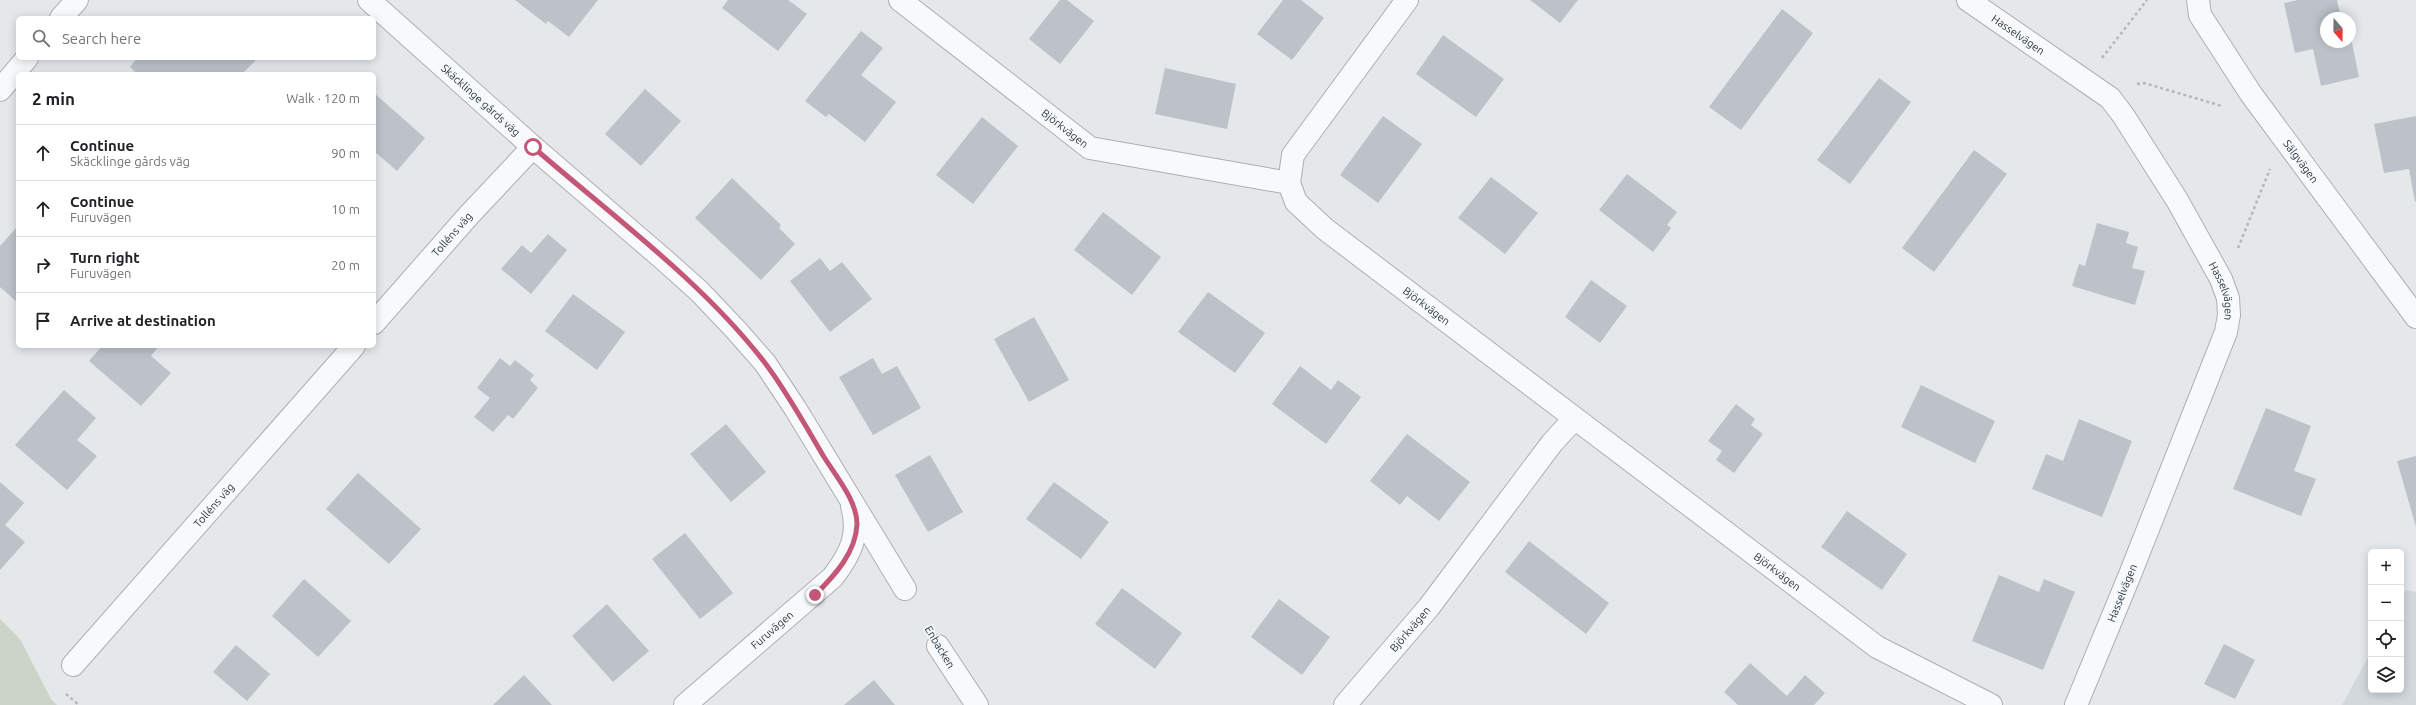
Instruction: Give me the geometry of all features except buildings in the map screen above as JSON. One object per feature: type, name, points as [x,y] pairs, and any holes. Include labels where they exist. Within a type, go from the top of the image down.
[{"type":"street","points":[[63,16],[77,0]]},
{"type":"street","name":"Skäcklinge gårds väg","points":[[369,0],[533,147],[672,268],[736,330],[765,363],[795,408],[905,589]]},
{"type":"street","name":"Björkvägen","points":[[900,0],[1090,148],[1289,183],[1296,202],[1325,229],[1877,647],[1991,705]]},
{"type":"street","points":[[1289,183],[1294,155],[1407,0]]},
{"type":"street","name":"Hasselvägen","points":[[1968,0],[2110,98],[2127,122],[2203,243],[2222,279],[2228,298],[2229,315],[2226,332],[2129,577],[2076,705]]},
{"type":"street","name":"Sälgvägen","points":[[2198,0],[2200,15],[2251,94],[2416,317]]},
{"type":"street","points":[[0,90],[25,60]]},
{"type":"street","name":"Tolléns väg","points":[[376,321],[469,215],[533,147]]},
{"type":"street","name":"Tolléns väg","points":[[73,665],[352,348]]},
{"type":"street","name":"Björkvägen","points":[[1345,705],[1429,607],[1552,443],[1574,419]]},
{"type":"street","name":"Furuvägen","points":[[685,705],[834,577],[845,561],[857,524],[851,501]]},
{"type":"street","name":"Enbacken","points":[[938,646],[976,705]]},
{"type":"path","points":[[2100,62],[2147,0]]},
{"type":"path","points":[[2129,85],[2144,83],[2227,107]]},
{"type":"path","points":[[2235,252],[2242,240],[2272,164]]},
{"type":"shaded area","points":[[2406,590],[2416,592],[2416,705],[2342,705],[2368,657],[2368,693],[2404,693],[2404,594]]},
{"type":"shaded area","points":[[0,619],[20,639],[51,699],[57,705],[0,705]]},
{"type":"route","points":[[533,147],[698,291],[736,330],[765,363],[795,408],[851,501],[857,524],[851,547],[845,561],[834,577],[815,595]]}]
